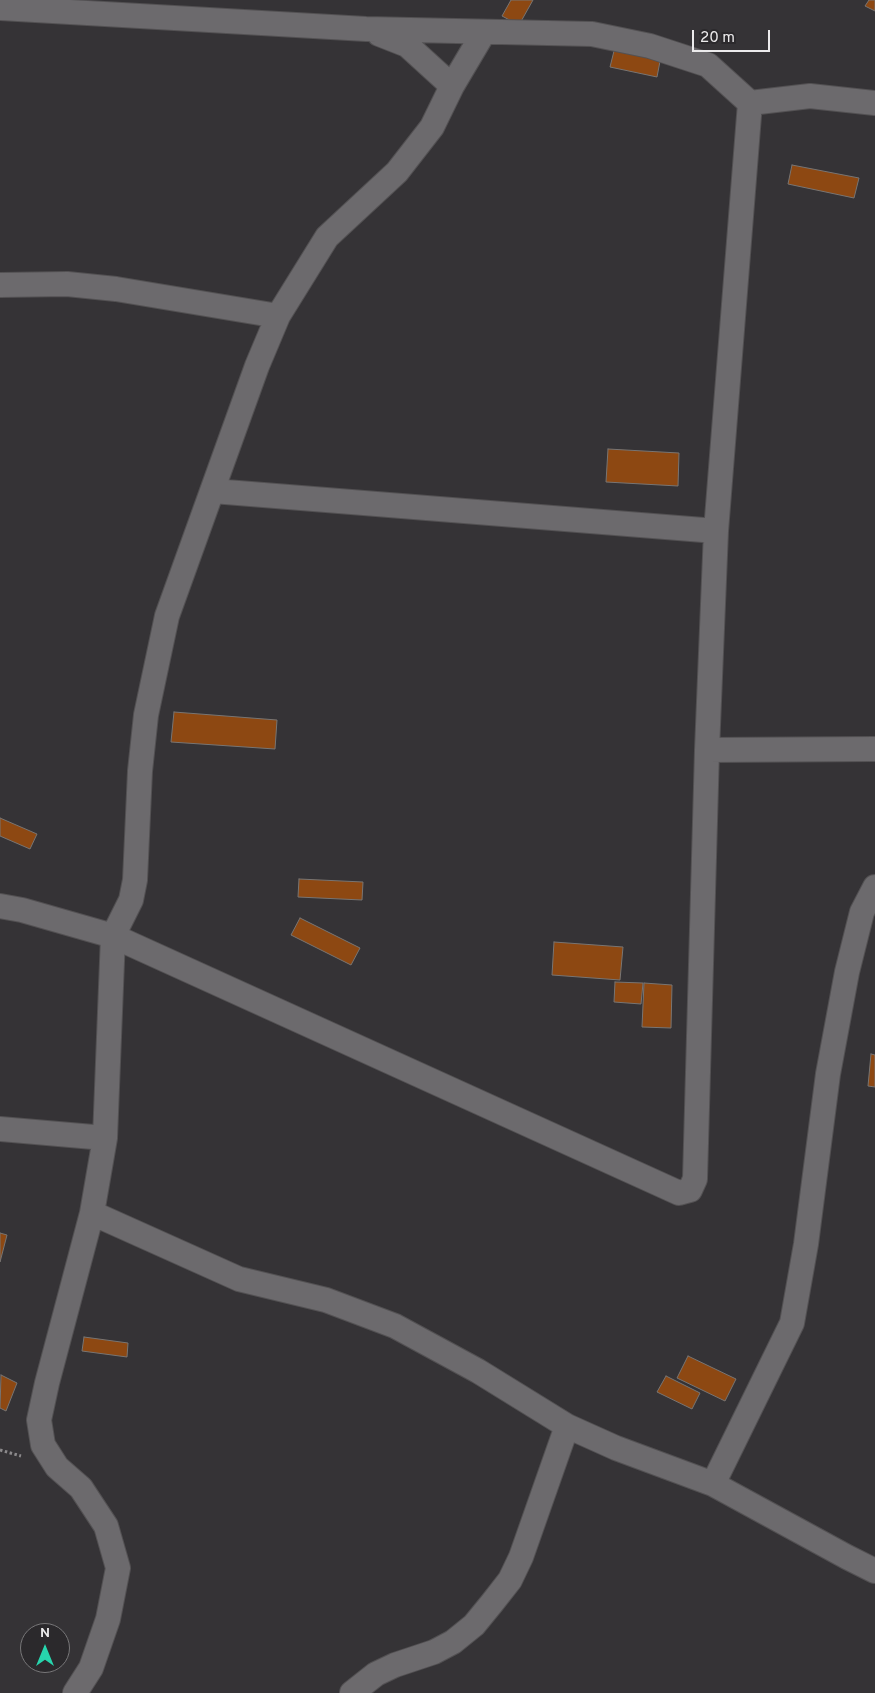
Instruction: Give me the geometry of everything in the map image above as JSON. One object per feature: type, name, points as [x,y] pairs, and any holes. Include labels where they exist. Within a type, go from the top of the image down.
[{"type":"street","points":[[0,8],[366,29],[592,34],[650,46],[708,65],[750,104]]},
{"type":"street","points":[[366,29],[407,45],[452,86]]},
{"type":"street","points":[[75,1693],[94,1660],[108,1619],[118,1568],[106,1526],[81,1488],[57,1467],[43,1445],[39,1420],[92,1213],[105,1138],[113,936],[131,900],[135,880],[140,771],[146,715],[167,616],[257,366],[278,316],[327,237],[397,172],[432,127],[452,86],[484,32]]},
{"type":"street","points":[[750,104],[810,96],[875,103]]},
{"type":"street","points":[[0,906],[22,910],[113,936],[679,1193],[690,1190],[695,1179],[707,750],[716,531],[750,104]]},
{"type":"street","points":[[0,285],[67,284],[116,289],[278,316]]},
{"type":"street","points":[[213,491],[716,531]]},
{"type":"street","points":[[707,750],[875,749]]},
{"type":"street","points":[[713,1484],[792,1323],[806,1244],[828,1074],[847,972],[862,912],[875,888]]},
{"type":"street","points":[[0,1129],[105,1138]]},
{"type":"street","points":[[92,1213],[238,1278],[326,1300],[395,1326],[478,1371],[567,1426],[616,1448],[713,1484],[875,1571]]},
{"type":"street","points":[[352,1693],[376,1674],[395,1665],[434,1652],[453,1642],[474,1625],[492,1603],[510,1580],[521,1557],[567,1426]]},
{"type":"building","points":[[511,0],[533,0],[519,25],[502,16]]},
{"type":"building","points":[[869,0],[875,0],[875,11],[865,6]]},
{"type":"building","points":[[615,47],[661,56],[657,77],[610,67]]},
{"type":"building","points":[[792,165],[859,178],[854,198],[788,184]]},
{"type":"building","points":[[608,449],[679,453],[678,486],[606,482]]},
{"type":"building","points":[[174,712],[277,720],[275,749],[171,742]]},
{"type":"building","points":[[0,818],[37,834],[30,849],[0,836]]},
{"type":"building","points":[[299,879],[363,882],[362,900],[298,897]]},
{"type":"building","points":[[300,918],[360,948],[351,965],[291,935]]},
{"type":"building","points":[[554,942],[623,947],[620,980],[552,975]]},
{"type":"building","points":[[615,982],[643,983],[641,1004],[614,1002]]},
{"type":"building","points":[[644,983],[672,985],[671,1028],[642,1027]]},
{"type":"building","points":[[871,1054],[875,1055],[875,1087],[868,1086]]},
{"type":"building","points":[[0,1233],[7,1235],[0,1262]]},
{"type":"building","points":[[84,1337],[128,1343],[127,1357],[82,1351]]},
{"type":"building","points":[[688,1356],[736,1379],[725,1401],[677,1378]]},
{"type":"building","points":[[1,1375],[17,1383],[6,1411],[0,1408]]},
{"type":"building","points":[[666,1376],[700,1393],[692,1409],[657,1392]]}]
